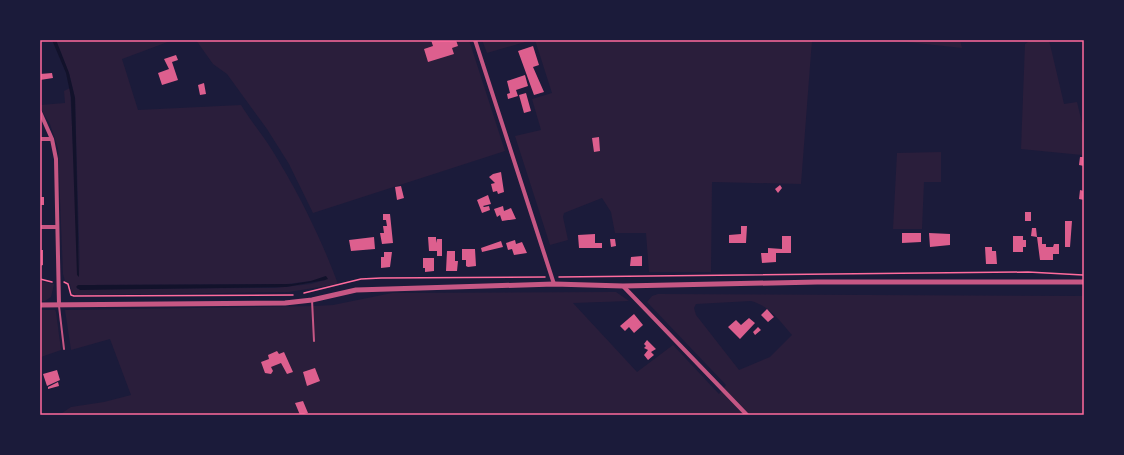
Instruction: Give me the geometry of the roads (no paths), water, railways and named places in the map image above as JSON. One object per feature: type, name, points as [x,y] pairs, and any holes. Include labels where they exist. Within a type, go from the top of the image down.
[{"type":"street","points":[[475,40],[554,284]]},
{"type":"street","points":[[40,112],[52,139],[56,159],[59,305]]},
{"type":"street","points":[[40,139],[52,139]]},
{"type":"street","points":[[40,227],[57,227]]},
{"type":"street","points":[[40,305],[285,303],[312,300],[356,290],[554,284],[623,286],[817,282],[1084,282]]},
{"type":"street","points":[[623,286],[747,415]]},
{"type":"lane","points":[[312,300],[314,341]]},
{"type":"lane","points":[[59,305],[64,349]]}]
